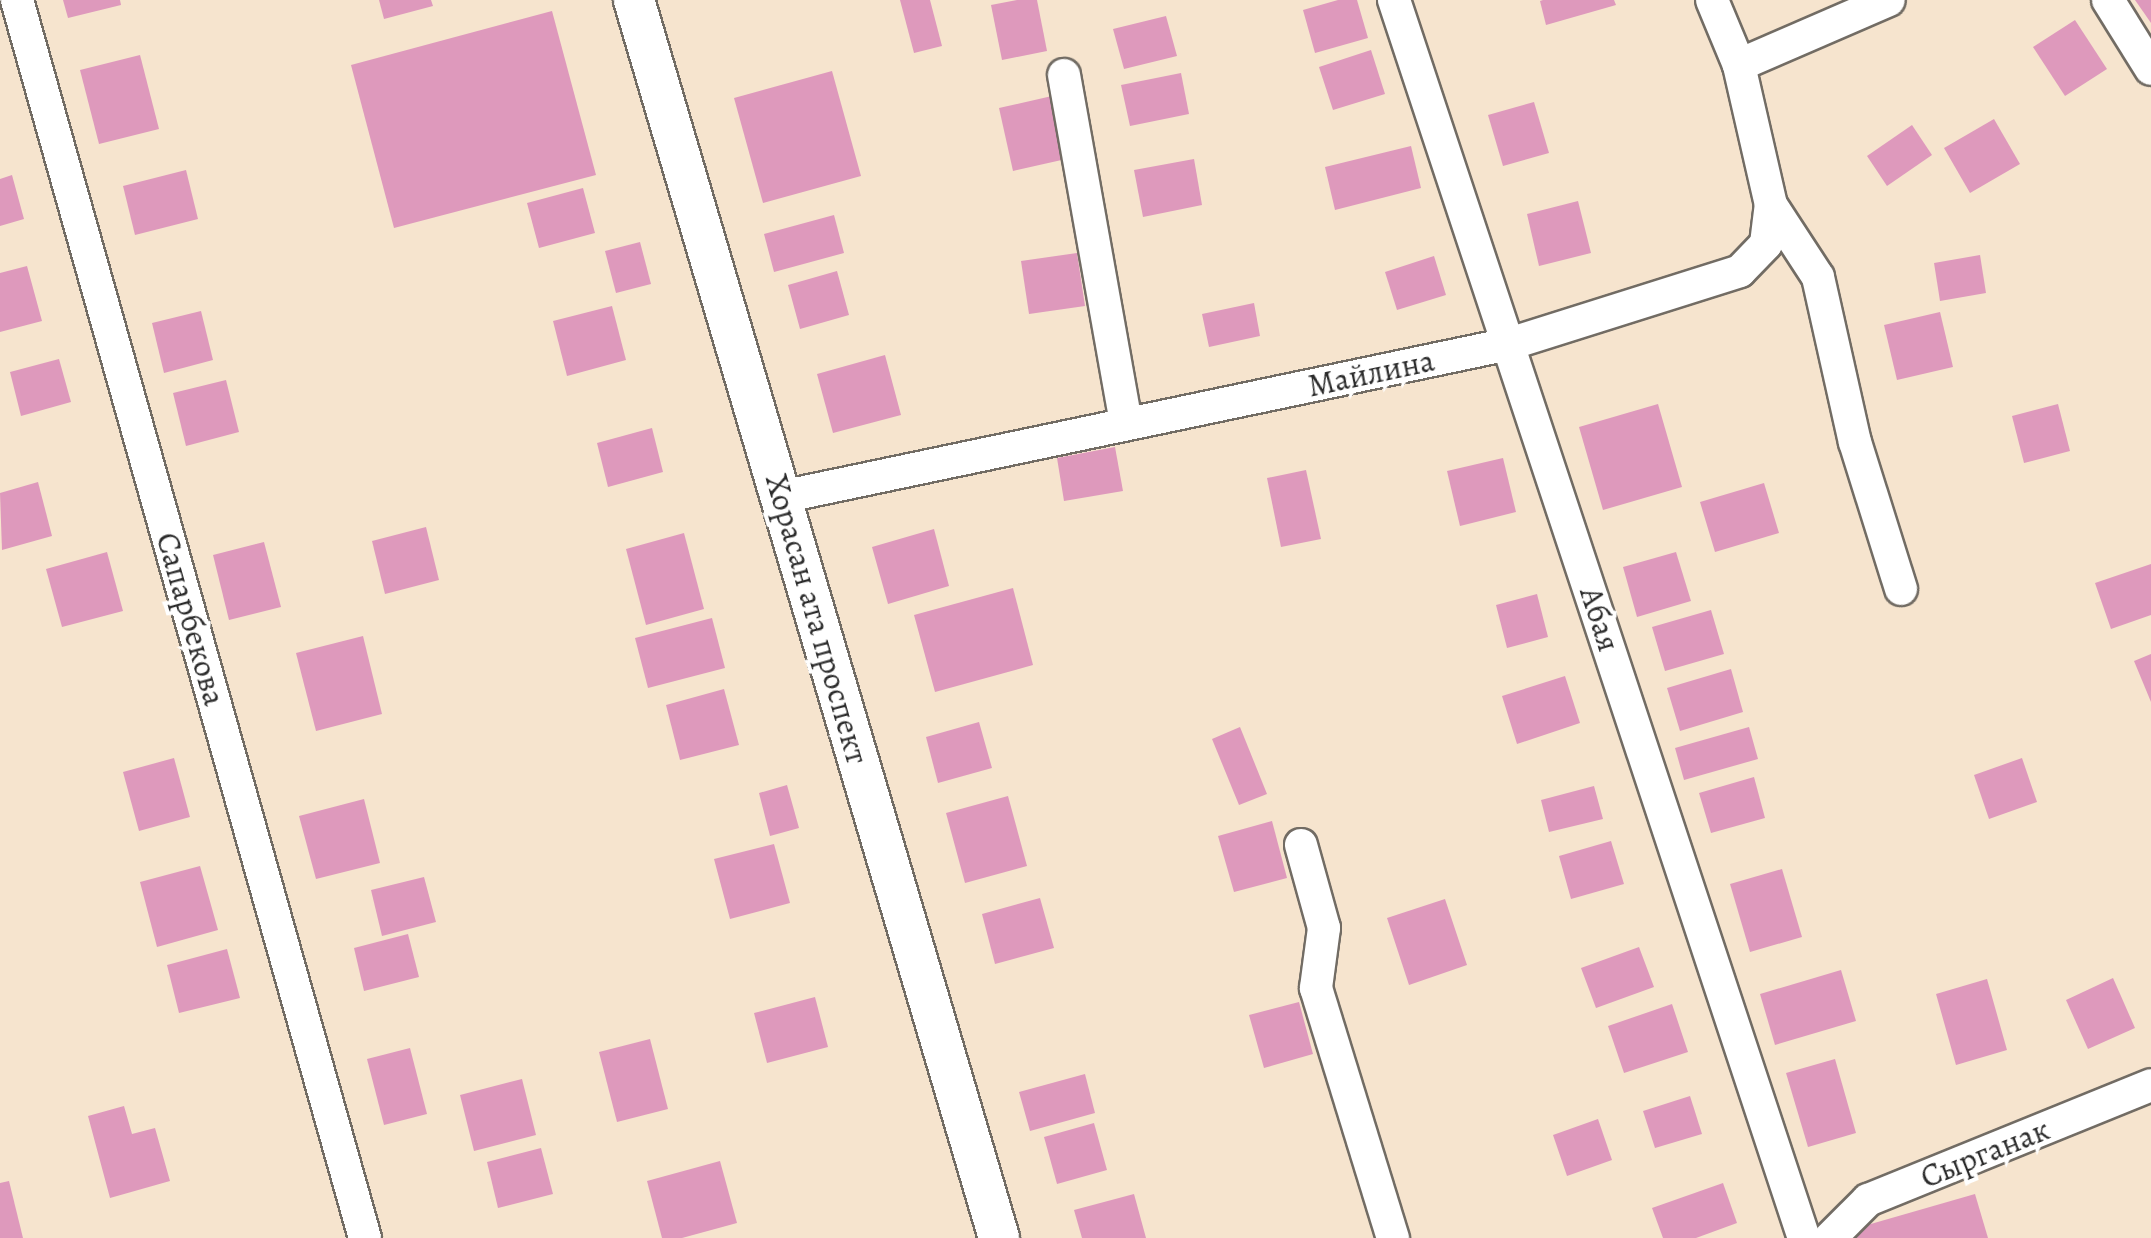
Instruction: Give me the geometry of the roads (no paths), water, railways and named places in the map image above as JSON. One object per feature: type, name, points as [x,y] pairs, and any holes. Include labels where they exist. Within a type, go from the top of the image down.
[{"type":"main road","name":"Хорасан ата проспект","points":[[634,0],[999,1238]]},
{"type":"street","name":"Сапарбекова","points":[[17,0],[365,1238]]},
{"type":"street","name":"Абая","points":[[1394,0],[1804,1238]]},
{"type":"street","name":"Майлина","points":[[781,497],[1509,344],[1740,271],[1766,244],[1771,205],[1739,65],[1712,0]]},
{"type":"street","points":[[1739,65],[1889,0]]},
{"type":"street","points":[[2108,0],[2151,69]]},
{"type":"street","points":[[1064,75],[1126,424]]},
{"type":"street","points":[[1771,205],[1818,277],[1855,442],[1901,589]]},
{"type":"street","points":[[1301,845],[1324,928],[1316,988],[1393,1238]]},
{"type":"street","name":"Сырганак","points":[[1830,1238],[1868,1200],[2151,1085]]}]
